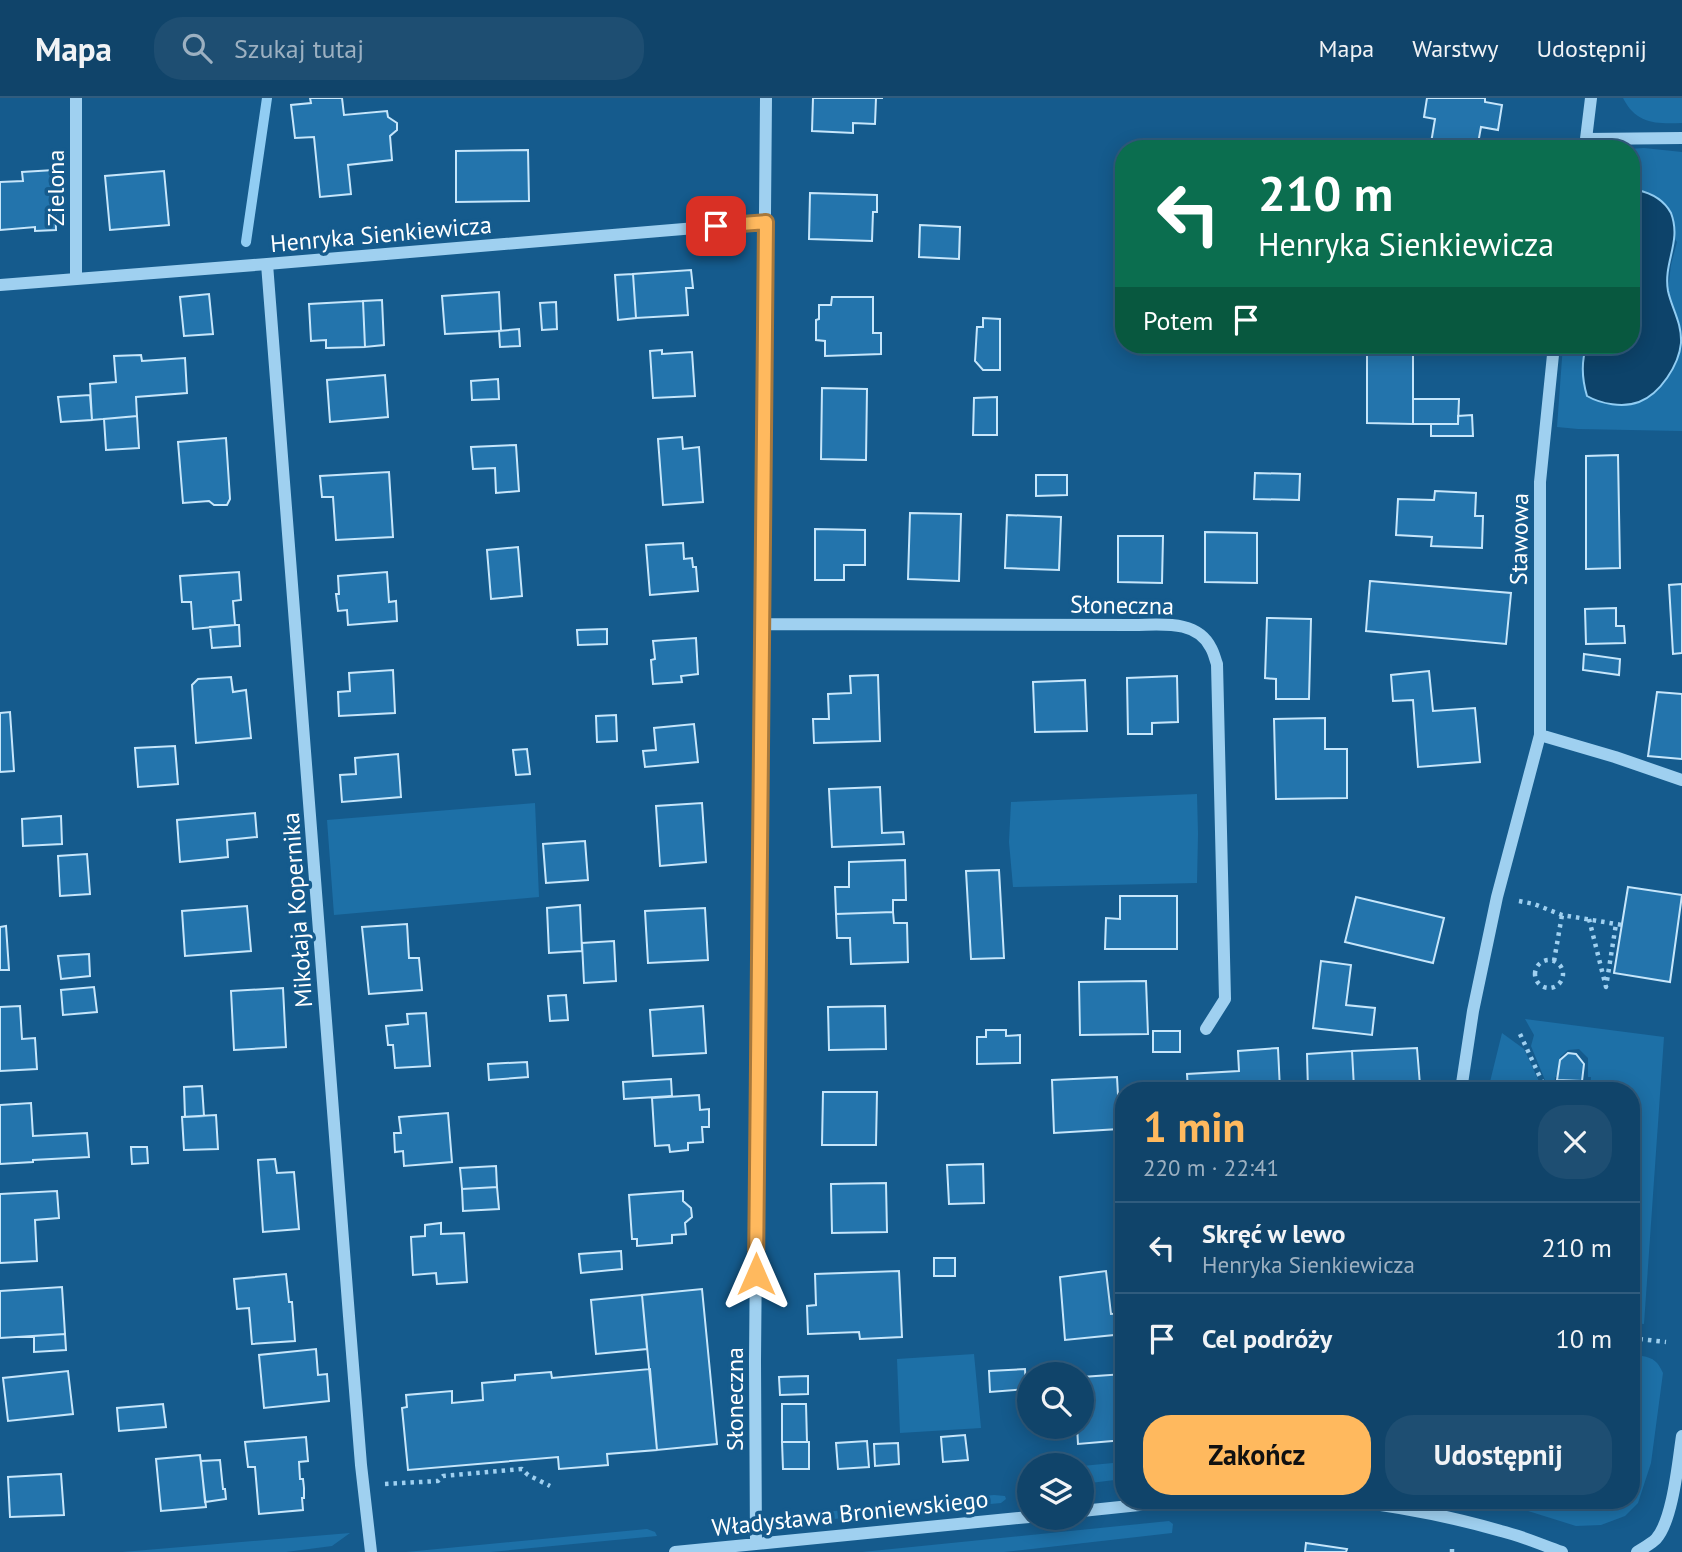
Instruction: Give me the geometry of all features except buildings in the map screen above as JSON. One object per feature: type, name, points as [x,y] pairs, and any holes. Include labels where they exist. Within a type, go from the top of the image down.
[{"type":"street","name":"Zielona","points":[[76,98],[76,278]]},
{"type":"street","name":"Słoneczna","points":[[756,1544],[755,1361],[766,98]]},
{"type":"street","points":[[1586,140],[1591,98]]},
{"type":"street","points":[[1640,141],[1682,138]]},
{"type":"street","name":"Henryka Sienkiewicza","points":[[0,285],[766,222]]},
{"type":"street","name":"Mikołaja Kopernika","points":[[267,264],[363,1485],[371,1552]]},
{"type":"street","name":"Stawowa","points":[[1462,1082],[1473,1011],[1497,897],[1540,735],[1540,482],[1553,354]]},
{"type":"street","name":"Słoneczna","points":[[762,624],[1183,626],[1199,633],[1210,645],[1217,664],[1225,999],[1206,1029]]},
{"type":"street","points":[[1540,735],[1682,780]]},
{"type":"street","points":[[1637,1552],[1655,1540],[1663,1528],[1682,1436]]},
{"type":"street","points":[[1094,1510],[1115,1508]]},
{"type":"street","points":[[1435,1509],[1562,1552]]},
{"type":"street","name":"Władysława Broniewskiego","points":[[675,1552],[1017,1518]]},
{"type":"path","points":[[1497,897],[1534,904],[1562,915],[1589,919],[1619,924],[1606,987],[1589,919]]},
{"type":"path","points":[[1554,961],[1562,915]]},
{"type":"path","points":[[1546,961],[1554,961],[1563,970],[1562,981],[1553,988],[1542,986],[1536,978],[1537,967],[1546,961]]},
{"type":"path","points":[[1520,1034],[1542,1082]]},
{"type":"path","points":[[1640,1339],[1666,1342]]},
{"type":"path","points":[[363,1485],[438,1481],[443,1476],[522,1469],[550,1486]]},
{"type":"shaded area","points":[[1623,98],[1682,98],[1682,123],[1648,121],[1634,113]]},
{"type":"shaded area","points":[[1640,148],[1682,152],[1682,431],[1557,427],[1562,354],[1586,354],[1584,386],[1634,354],[1640,354],[1640,350],[1680,325],[1668,290],[1677,242],[1640,194]]},
{"type":"shaded area","points":[[1640,191],[1647,193],[1665,204],[1674,223],[1674,243],[1667,281],[1680,329],[1681,343],[1677,360],[1661,386],[1647,398],[1626,405],[1599,401],[1587,396],[1583,377],[1585,354],[1640,354]]},
{"type":"shaded area","points":[[1197,794],[1197,883],[1013,887],[1009,842],[1011,802]]},
{"type":"shaded area","points":[[535,803],[539,897],[334,915],[327,820]]},
{"type":"shaded area","points":[[1525,1019],[1664,1037],[1644,1324],[1640,1324],[1640,1082],[1591,1082],[1588,1058],[1579,1049],[1568,1050],[1560,1057],[1560,1077],[1555,1077],[1555,1082],[1546,1082],[1531,1046],[1534,1035]]},
{"type":"shaded area","points":[[1502,1033],[1524,1049],[1539,1082],[1490,1082]]},
{"type":"shaded area","points":[[974,1354],[981,1428],[900,1433],[897,1359]]},
{"type":"shaded area","points":[[1642,1356],[1655,1361],[1663,1373],[1651,1463],[1640,1497]]},
{"type":"shaded area","points":[[1115,1463],[1115,1480],[1094,1483],[1094,1465]]},
{"type":"shaded area","points":[[1005,1496],[1006,1499],[1001,1503],[802,1522],[792,1521],[785,1516]]},
{"type":"shaded area","points":[[1521,1509],[1632,1509],[1625,1516],[1601,1525],[1576,1526]]},
{"type":"shaded area","points":[[1169,1521],[1173,1524],[1172,1533],[1004,1552],[862,1552],[1094,1530]]},
{"type":"shaded area","points":[[647,1529],[655,1532],[657,1536],[491,1552],[406,1552]]},
{"type":"shaded area","points":[[350,1533],[332,1546],[286,1552],[122,1552]]},
{"type":"waterway","points":[[246,242],[267,98]]},
{"type":"route","points":[[716,226],[766,222],[756,1274]]}]
